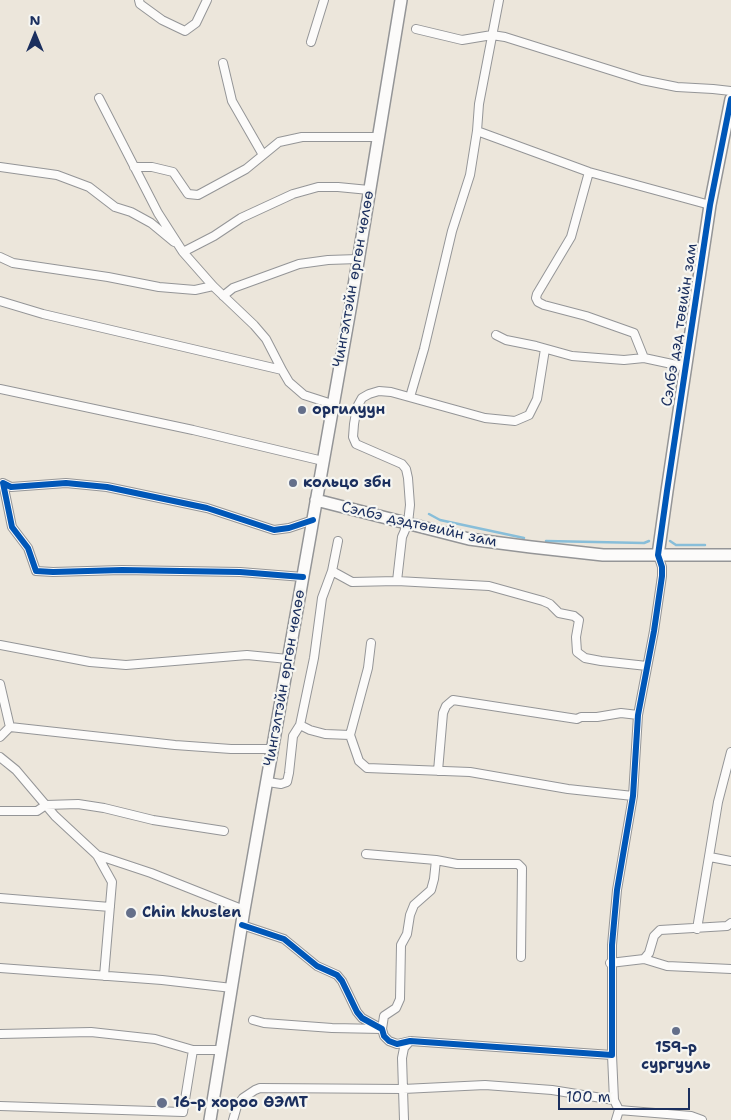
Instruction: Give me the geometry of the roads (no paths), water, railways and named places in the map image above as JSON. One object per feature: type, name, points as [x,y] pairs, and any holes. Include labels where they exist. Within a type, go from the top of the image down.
[{"type":"main road","name":"Чингэлтэйн өргөн чөлөө","points":[[210,1120],[220,1050],[268,782],[401,0]]},
{"type":"main road","name":"Сэлбэ дэд төвийн зам","points":[[658,555],[710,205],[731,99]]},
{"type":"main road","name":"Сэлбэ дэдтөвийн зам","points":[[316,500],[469,539],[531,548],[603,555],[731,556]]},
{"type":"street","points":[[138,0],[140,4],[162,20],[185,31],[196,23],[207,0]]},
{"type":"street","points":[[311,42],[324,0]]},
{"type":"street","points":[[410,397],[424,349],[452,231],[470,175],[479,104],[499,0]]},
{"type":"street","points":[[416,29],[462,40],[492,35],[528,44],[642,80],[677,88],[713,88],[731,91]]},
{"type":"street","points":[[223,63],[232,101],[263,155]]},
{"type":"street","points":[[99,98],[158,213],[181,249],[212,286],[254,325],[266,339],[289,382],[304,395],[332,404]]},
{"type":"street","points":[[477,131],[589,172],[710,205]]},
{"type":"street","points":[[134,167],[152,167],[173,172],[188,194],[198,195],[246,169],[279,142],[302,137],[378,137]]},
{"type":"street","points":[[0,167],[57,175],[89,187],[115,207],[131,212],[151,224],[181,249]]},
{"type":"street","points":[[589,172],[571,237],[536,298],[538,302],[544,305],[586,316],[634,333],[644,358]]},
{"type":"street","points":[[181,249],[214,236],[241,218],[293,194],[318,187],[369,190]]},
{"type":"street","points":[[0,256],[13,263],[108,277],[159,287],[195,290],[212,286]]},
{"type":"street","points":[[223,296],[233,288],[299,264],[328,260],[358,259]]},
{"type":"street","points":[[0,301],[43,314],[282,370]]},
{"type":"street","points":[[496,334],[506,340],[560,354],[585,358],[624,360],[644,358],[686,367]]},
{"type":"street","points":[[398,581],[402,537],[408,523],[410,505],[406,469],[396,460],[356,444],[353,436],[357,407],[362,398],[379,391],[391,392],[485,418],[515,421],[529,415],[537,400],[545,349]]},
{"type":"street","points":[[0,389],[193,430],[323,461]]},
{"type":"street","points":[[2,480],[11,487],[66,483],[107,486],[207,508],[274,530],[289,528],[313,520]]},
{"type":"street","points":[[2,480],[12,528],[28,548],[36,571],[240,572],[303,577]]},
{"type":"street","points":[[268,782],[281,784],[287,782],[294,736],[300,725],[314,658],[322,598],[332,571],[338,541]]},
{"type":"street","points":[[616,1120],[619,1110],[614,1100],[610,963],[617,890],[633,796],[638,715],[663,571],[658,555]]},
{"type":"street","points":[[332,571],[352,582],[398,581],[489,586],[543,601],[550,604],[559,613],[574,616],[579,620],[576,637],[577,652],[585,658],[647,666]]},
{"type":"street","points":[[371,643],[368,668],[350,735],[359,761],[367,768],[470,772],[568,789],[633,796]]},
{"type":"street","points":[[0,645],[90,662],[126,665],[247,655],[288,659]]},
{"type":"street","points":[[0,684],[10,727]]},
{"type":"street","points":[[438,771],[443,714],[446,706],[453,700],[577,719],[622,713],[638,715]]},
{"type":"street","points":[[300,725],[325,734],[350,735]]},
{"type":"street","points":[[10,727],[175,745],[231,749],[273,749]]},
{"type":"street","points":[[0,737],[10,727]]},
{"type":"street","points":[[698,929],[721,787],[731,752]]},
{"type":"street","points":[[0,757],[16,770],[55,816],[98,855],[112,882],[104,976]]},
{"type":"street","points":[[0,812],[37,811],[46,805],[78,804],[104,808],[153,820],[224,831]]},
{"type":"street","points":[[366,854],[436,860],[457,864],[518,864],[522,868],[521,957]]},
{"type":"street","points":[[98,855],[151,873],[244,910]]},
{"type":"street","points":[[710,857],[731,861]]},
{"type":"street","points":[[436,860],[431,890],[414,905],[410,915],[407,934],[401,945],[400,999],[396,1008],[384,1016],[382,1029],[384,1036],[389,1041],[397,1044],[410,1042],[612,1055]]},
{"type":"street","points":[[0,898],[110,907]]},
{"type":"street","points":[[644,959],[649,953],[654,936],[660,930],[698,929],[727,926],[731,923]]},
{"type":"street","points":[[242,925],[284,939],[317,966],[337,975],[362,1018],[382,1029]]},
{"type":"street","points":[[610,963],[644,959],[667,966],[731,969]]},
{"type":"street","points":[[0,968],[232,988]]},
{"type":"street","points":[[253,1020],[264,1023],[332,1028],[382,1029]]},
{"type":"street","points":[[0,1034],[91,1032],[154,1039],[193,1050],[220,1050]]},
{"type":"street","points":[[404,1120],[402,1058],[404,1048],[410,1042]]},
{"type":"street","points":[[0,1106],[183,1112],[193,1050]]},
{"type":"street","points":[[233,1120],[237,1106],[243,1098],[260,1088],[403,1088],[485,1085],[552,1090],[614,1100]]},
{"type":"street","points":[[619,1110],[691,1116],[702,1120]]},
{"type":"waterway","points":[[429,514],[440,520],[524,538]]},
{"type":"waterway","points":[[546,541],[644,543],[649,541]]},
{"type":"waterway","points":[[670,541],[676,545],[705,545]]},
{"type":"place","name":"оргилуун","points":[[302,410]]},
{"type":"place","name":"кольцо збн","points":[[293,483]]},
{"type":"place","name":"Chin khuslen","points":[[131,913]]},
{"type":"place","name":"159-р сургууль","points":[[676,1031]]},
{"type":"place","name":"16-р хороо ӨЭМТ","points":[[162,1103]]}]
